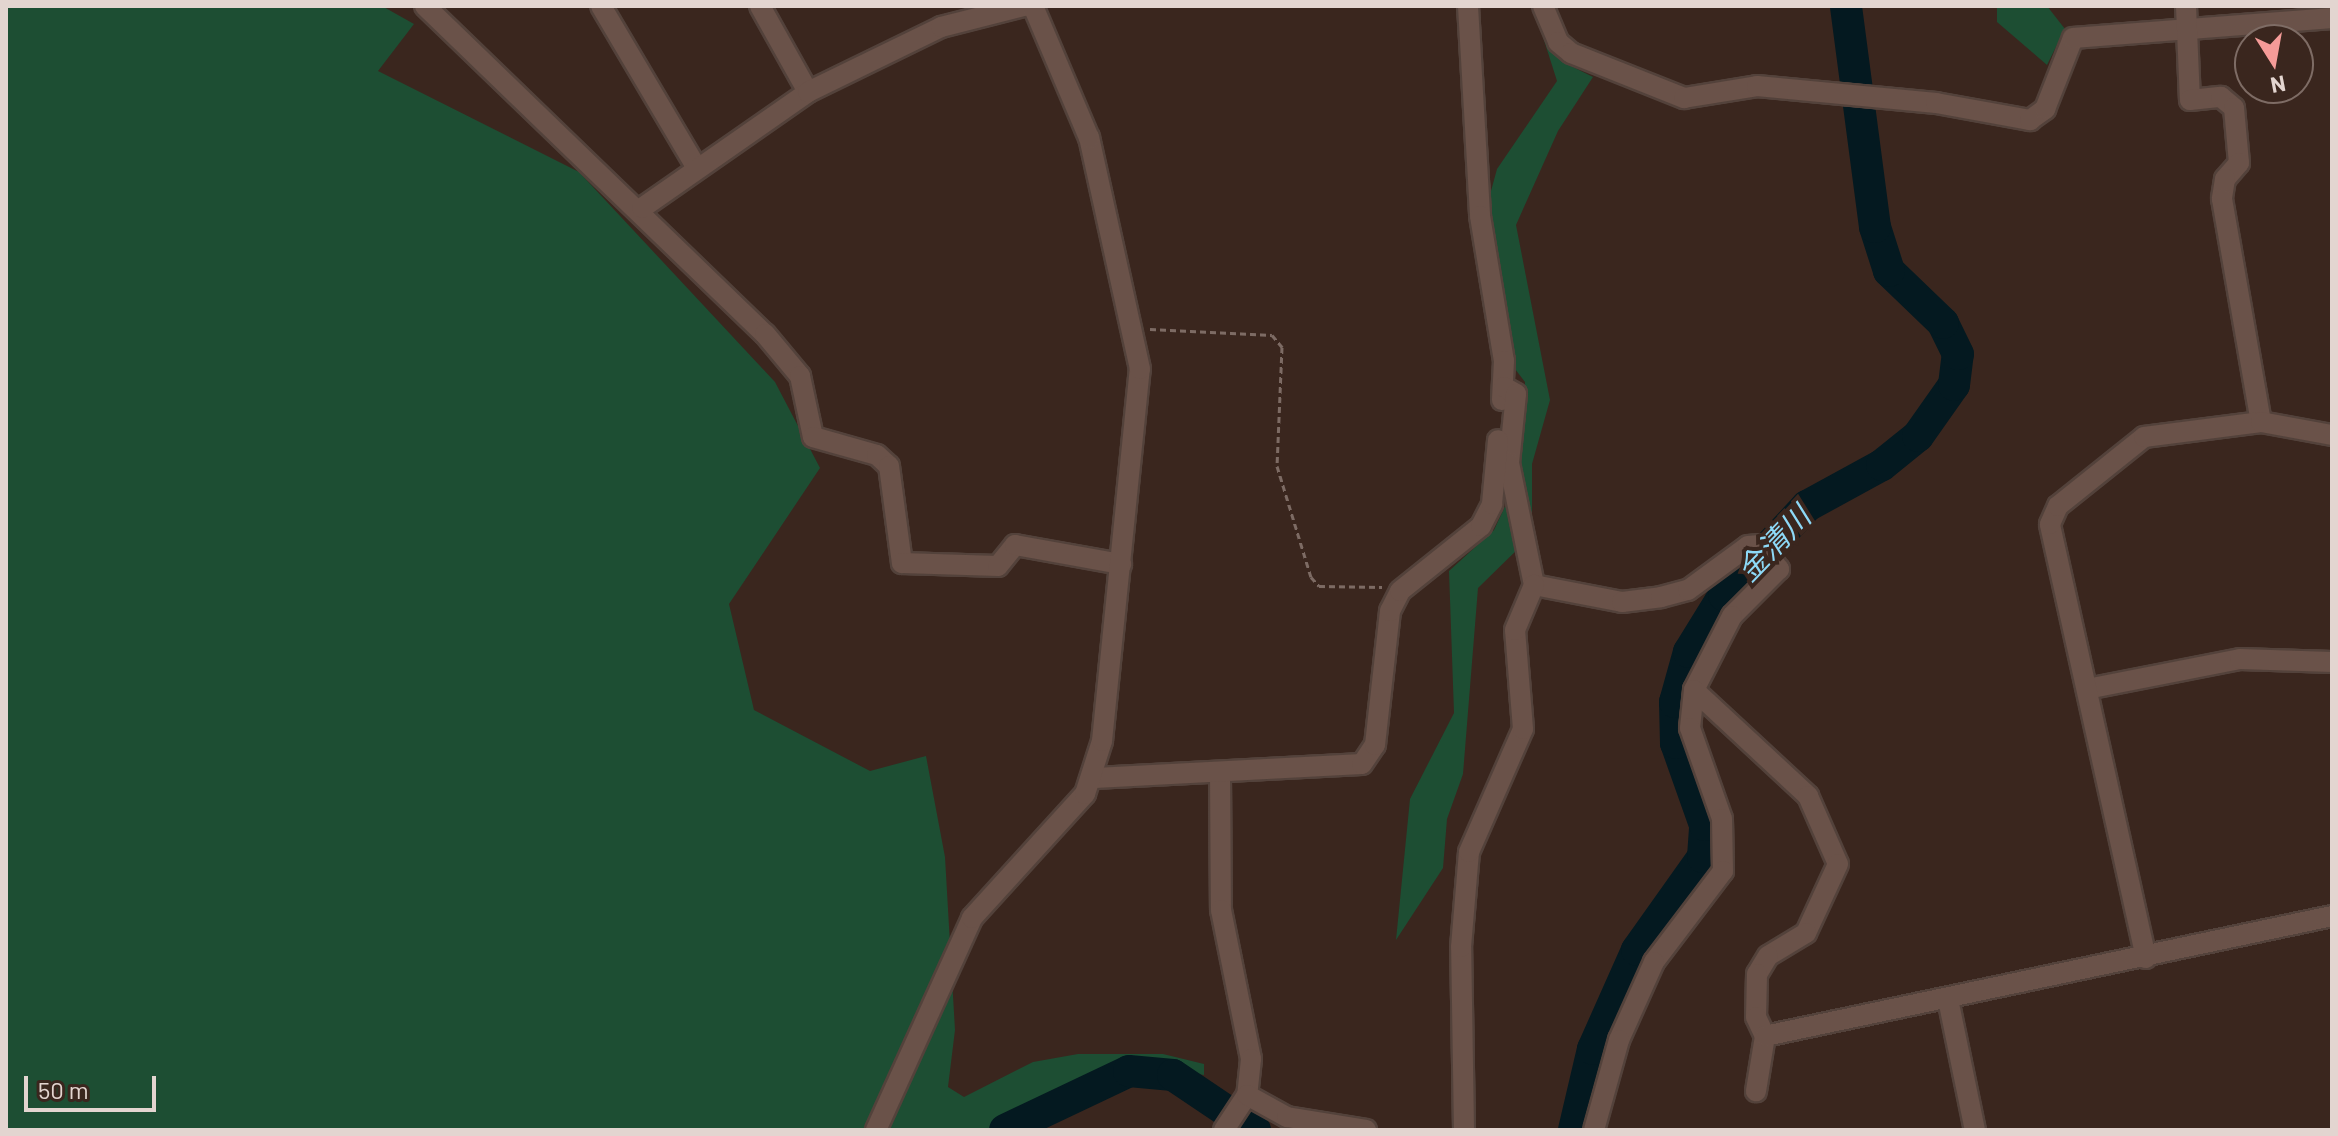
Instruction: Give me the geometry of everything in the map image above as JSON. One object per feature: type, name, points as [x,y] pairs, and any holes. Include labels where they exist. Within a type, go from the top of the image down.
[{"type":"street","points":[[425,6],[642,208],[800,376],[813,437],[877,455],[889,466],[902,563],[998,566],[1015,545],[1121,564]]},
{"type":"street","points":[[601,6],[695,165]]},
{"type":"street","points":[[760,6],[808,92]]},
{"type":"street","points":[[642,208],[695,165],[808,92],[941,27],[1024,6]]},
{"type":"street","points":[[876,1130],[972,918],[1095,778],[1138,396],[1134,330],[1089,138],[1033,6]]},
{"type":"street","points":[[1095,778],[1220,774],[1362,764],[1375,745],[1390,611],[1400,591],[1481,526],[1492,504],[1504,387],[1480,216],[1468,6]]},
{"type":"street","points":[[1543,6],[1558,42],[1571,53],[1684,98],[1757,86],[2030,120],[2045,109],[2073,38],[2188,32],[2332,18]]},
{"type":"street","points":[[2186,6],[2190,100],[2221,97],[2234,108],[2239,163],[2225,179],[2222,199],[2261,422]]},
{"type":"street","points":[[1464,1130],[1461,947],[1469,852],[1523,729],[1515,630],[1534,585],[1509,463],[1516,394],[1504,387]]},
{"type":"street","points":[[2146,958],[2050,524],[2058,506],[2144,437],[2261,422],[2332,435]]},
{"type":"street","points":[[1534,585],[1622,602],[1661,597],[1688,590],[1760,545],[1779,569],[1732,616],[1694,690],[1690,728],[1722,819],[1723,871],[1654,962],[1619,1040],[1594,1130]]},
{"type":"street","points":[[2087,689],[2240,659],[2332,662]]},
{"type":"street","points":[[1694,690],[1808,796],[1838,864],[1806,933],[1768,956],[1757,974],[1756,1017],[1765,1036],[1756,1091]]},
{"type":"street","points":[[1220,774],[1221,910],[1251,1059],[1244,1099],[1225,1128]]},
{"type":"street","points":[[1765,1036],[2146,958],[2331,925]]},
{"type":"street","points":[[1948,999],[1975,1130]]},
{"type":"street","points":[[1244,1099],[1287,1117],[1366,1130]]},
{"type":"path","points":[[1134,330],[1272,335],[1282,347],[1277,466],[1311,577],[1319,586],[1400,591]]},
{"type":"green space","points":[[6,6],[382,6],[414,24],[378,71],[579,172],[775,382],[820,468],[729,604],[754,710],[870,771],[926,756],[945,857],[955,1030],[948,1087],[964,1097],[1033,1062],[1078,1054],[1163,1054],[1204,1064],[1204,1075],[1130,1064],[1090,1077],[1041,1130],[6,1130]]},
{"type":"green space","points":[[1997,6],[2047,6],[2065,29],[2047,65],[1997,22]]},
{"type":"green space","points":[[1543,37],[1563,62],[1593,77],[1558,131],[1516,225],[1550,400],[1532,464],[1532,540],[1518,477],[1525,382],[1515,369],[1488,202],[1497,169],[1557,81]]},
{"type":"green space","points":[[1507,502],[1523,544],[1478,588],[1463,774],[1447,819],[1443,868],[1396,940],[1410,799],[1454,713],[1449,571],[1494,530]]},
{"type":"waterway","name":"金清川","points":[[1574,1130],[1593,1049],[1637,950],[1703,857],[1705,825],[1676,743],[1675,702],[1689,652],[1724,595],[1807,506],[1882,465],[1918,436],[1954,385],[1958,354],[1943,323],[1889,271],[1875,227],[1846,6]]},
{"type":"waterway","name":"金清川","points":[[1005,1130],[1129,1071],[1173,1075],[1255,1130]]}]
